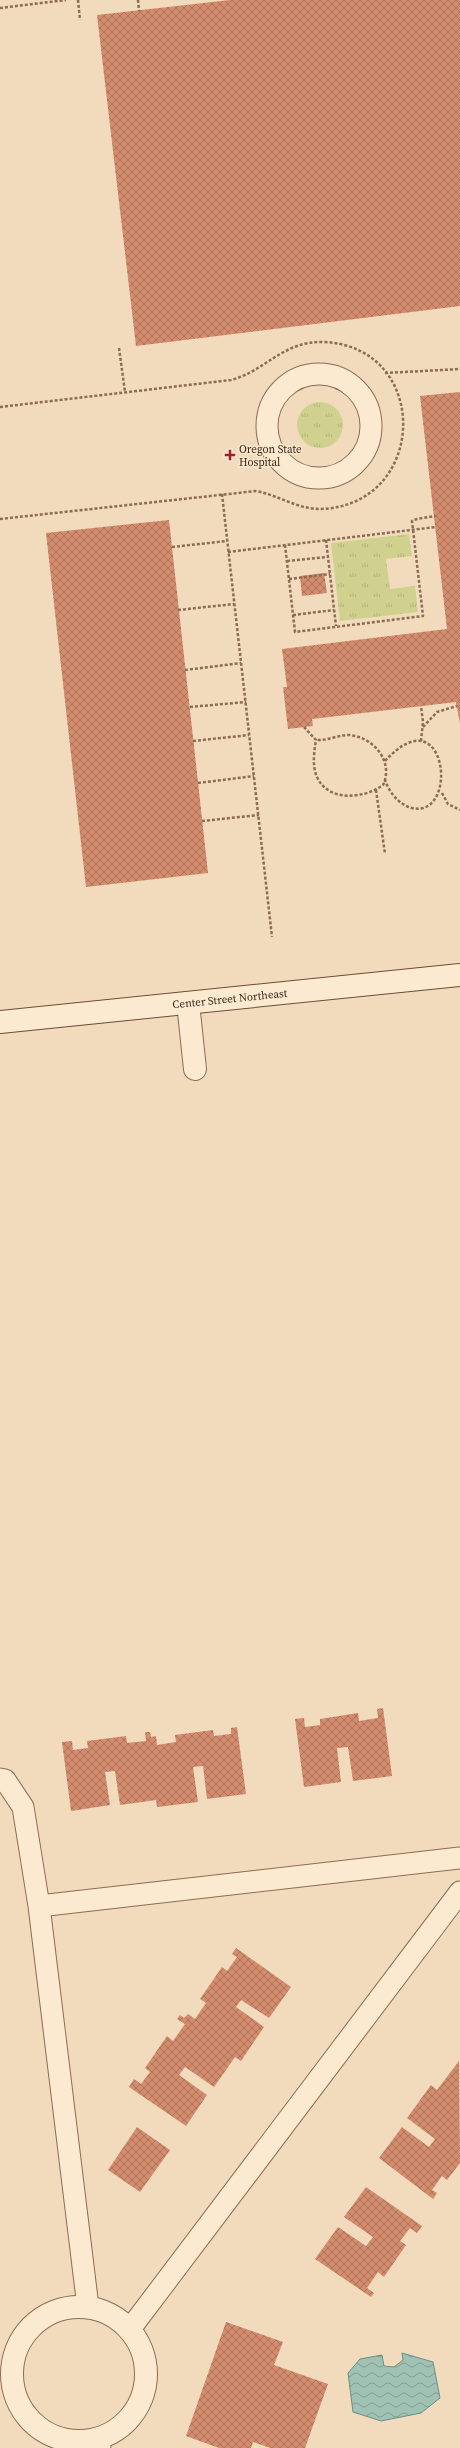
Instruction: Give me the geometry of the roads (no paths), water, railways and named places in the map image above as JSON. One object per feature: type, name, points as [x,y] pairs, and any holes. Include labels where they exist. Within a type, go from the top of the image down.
[{"type":"street","name":"Center Street Northeast","points":[[0,1022],[188,1004],[460,974]]},
{"type":"street","points":[[188,1004],[195,1069]]},
{"type":"street","points":[[68,2307],[88,2307],[117,2318],[130,2329],[142,2348],[147,2369],[144,2392],[135,2412],[119,2428],[99,2443],[59,2438],[41,2429],[26,2416],[6,2379],[18,2346],[33,2325],[49,2314],[68,2307]]},
{"type":"lane","points":[[313,374],[330,375],[346,381],[359,392],[368,407],[372,424],[368,447],[362,457],[350,469],[334,477],[317,479],[300,475],[285,466],[274,453],[267,433],[267,419],[272,403],[282,389],[296,379],[313,374]]},
{"type":"lane","points":[[0,1779],[5,1780],[23,1807],[39,1906],[88,2307]]},
{"type":"lane","points":[[39,1906],[460,1858]]},
{"type":"lane","points":[[130,2329],[460,1892]]},
{"type":"water","points":[[402,2353],[433,2362],[440,2398],[421,2413],[381,2421],[353,2412],[348,2373],[360,2359],[382,2355],[384,2366],[394,2367],[403,2360]]},
{"type":"place","name":"Oregon State Hospital","points":[[230,455]]}]
